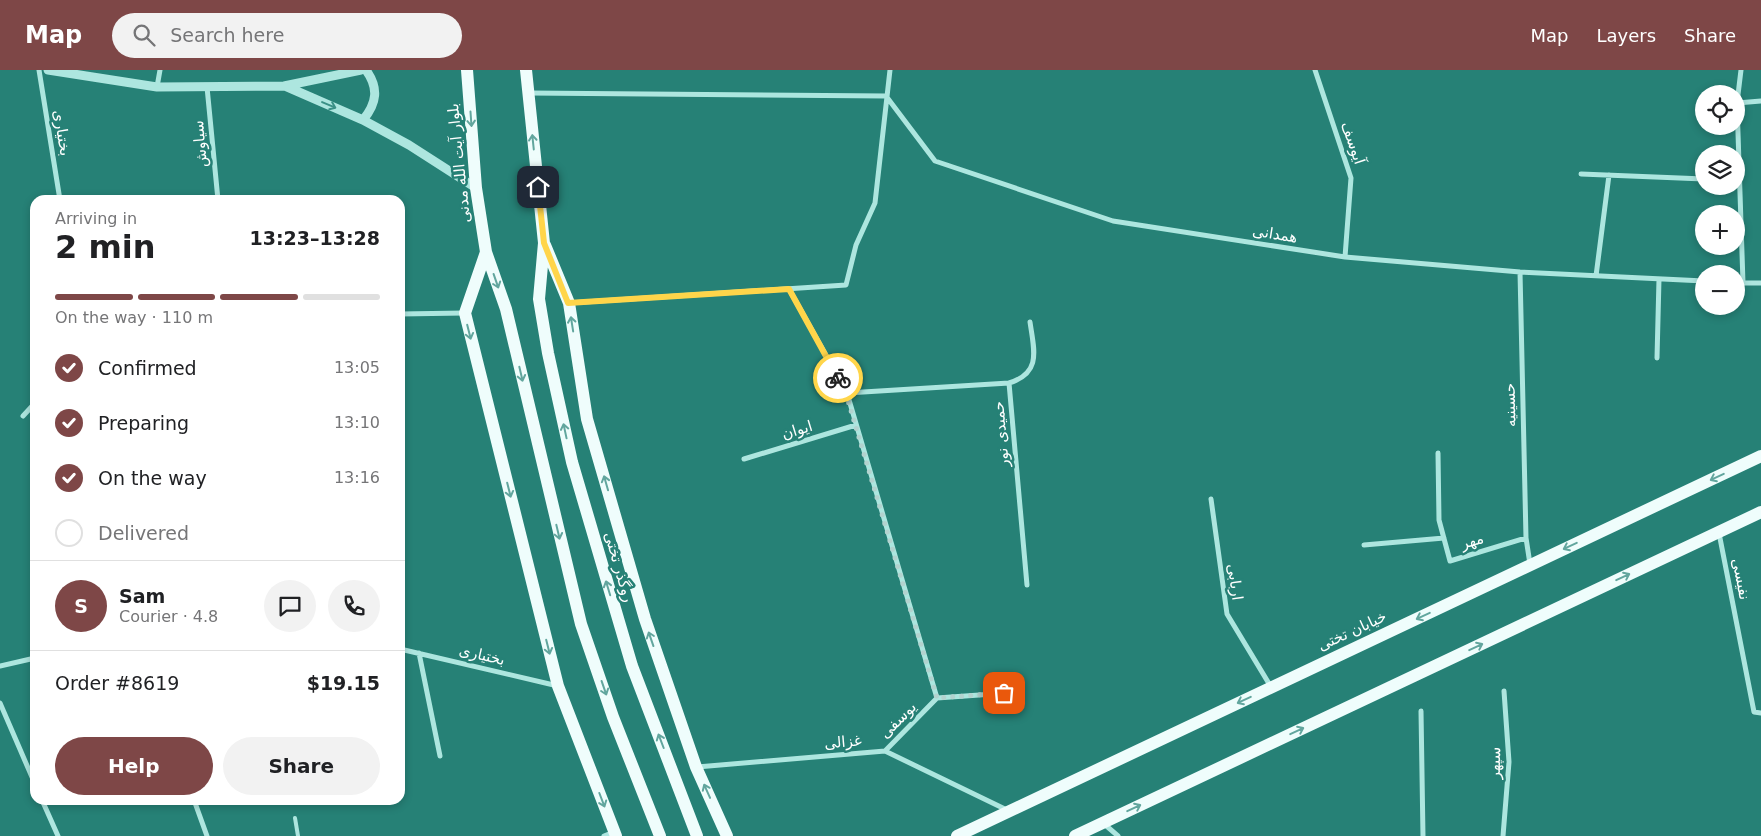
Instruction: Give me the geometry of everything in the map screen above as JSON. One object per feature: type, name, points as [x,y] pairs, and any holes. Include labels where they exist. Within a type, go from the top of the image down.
[{"type":"main road","name":"بلوار آیت الله مدنی","points":[[466,70],[476,188],[486,252],[506,309],[580,624],[660,836]]},
{"type":"main road","points":[[526,70],[544,243],[568,303],[587,419],[645,620],[696,767],[727,836]]},
{"type":"main road","name":"روگذر تختی","points":[[544,243],[539,299],[548,353],[572,462],[632,666],[697,836]]},
{"type":"main road","points":[[486,252],[465,312],[558,686],[612,835]]},
{"type":"main road","name":"خیابان تختی","points":[[956,836],[1761,456]]},
{"type":"main road","points":[[1074,836],[1761,512]]},
{"type":"main road","points":[[721,823],[734,836]]},
{"type":"street","name":"بختیاری","points":[[39,70],[59,195]]},
{"type":"street","points":[[48,70],[156,87],[284,86],[361,70]]},
{"type":"street","points":[[156,87],[160,70]]},
{"type":"street","points":[[363,120],[373,108],[376,92],[373,80],[366,70]]},
{"type":"street","points":[[568,303],[846,285],[856,245],[875,203],[890,70]]},
{"type":"street","name":"آیوسف","points":[[1315,70],[1351,178],[1345,257]]},
{"type":"street","points":[[1739,85],[1741,70]]},
{"type":"street","name":"سیاوش","points":[[207,86],[218,195]]},
{"type":"street","points":[[284,86],[363,120],[409,145],[476,188]]},
{"type":"street","points":[[528,93],[886,96]]},
{"type":"street","name":"همدانی","points":[[886,96],[935,161],[1113,221],[1345,257],[1520,272],[1695,281]]},
{"type":"street","points":[[1745,102],[1761,101]]},
{"type":"street","points":[[1581,174],[1695,179]]},
{"type":"street","points":[[1596,276],[1610,175]]},
{"type":"street","points":[[1739,195],[1742,265]]},
{"type":"street","name":"حسینیه","points":[[1520,272],[1526,538],[1530,566]]},
{"type":"street","points":[[1657,358],[1659,279]]},
{"type":"street","points":[[1745,283],[1761,282]]},
{"type":"street","name":"یوسفی","points":[[789,289],[846,394],[937,698],[885,751]]},
{"type":"street","points":[[405,314],[465,312]]},
{"type":"street","points":[[1009,384],[1023,379],[1032,369],[1034,354],[1030,322]]},
{"type":"street","name":"حمیدی نور","points":[[846,394],[1009,384],[1027,585]]},
{"type":"street","points":[[22,416],[30,408]]},
{"type":"street","name":"ایوان","points":[[744,459],[856,425]]},
{"type":"street","name":"مهر","points":[[1438,453],[1439,520],[1450,562],[1526,538]]},
{"type":"street","name":"اربابی","points":[[1211,499],[1227,614],[1272,687]]},
{"type":"street","name":"نفیسی","points":[[1719,532],[1754,712],[1761,712]]},
{"type":"street","name":"مهر","points":[[1364,545],[1444,538]]},
{"type":"street","name":"بختیاری","points":[[405,650],[558,686]]},
{"type":"street","points":[[418,653],[440,756]]},
{"type":"street","points":[[0,666],[30,659]]},
{"type":"street","name":"سپهر","points":[[1504,691],[1509,762],[1504,836]]},
{"type":"street","points":[[937,698],[1021,692]]},
{"type":"street","points":[[0,703],[30,772]]},
{"type":"street","points":[[1421,711],[1423,836]]},
{"type":"street","points":[[885,751],[1009,811]]},
{"type":"street","name":"غزالی","points":[[696,767],[885,751]]},
{"type":"street","points":[[44,805],[58,836]]},
{"type":"street","points":[[196,805],[207,836]]},
{"type":"street","points":[[1103,823],[1118,836]]},
{"type":"lane","points":[[295,818],[298,836]]},
{"type":"way so far","points":[[838,378],[846,394],[937,698],[1004,693]]},
{"type":"route","points":[[538,187],[544,243],[568,303],[789,289],[838,378]]}]
